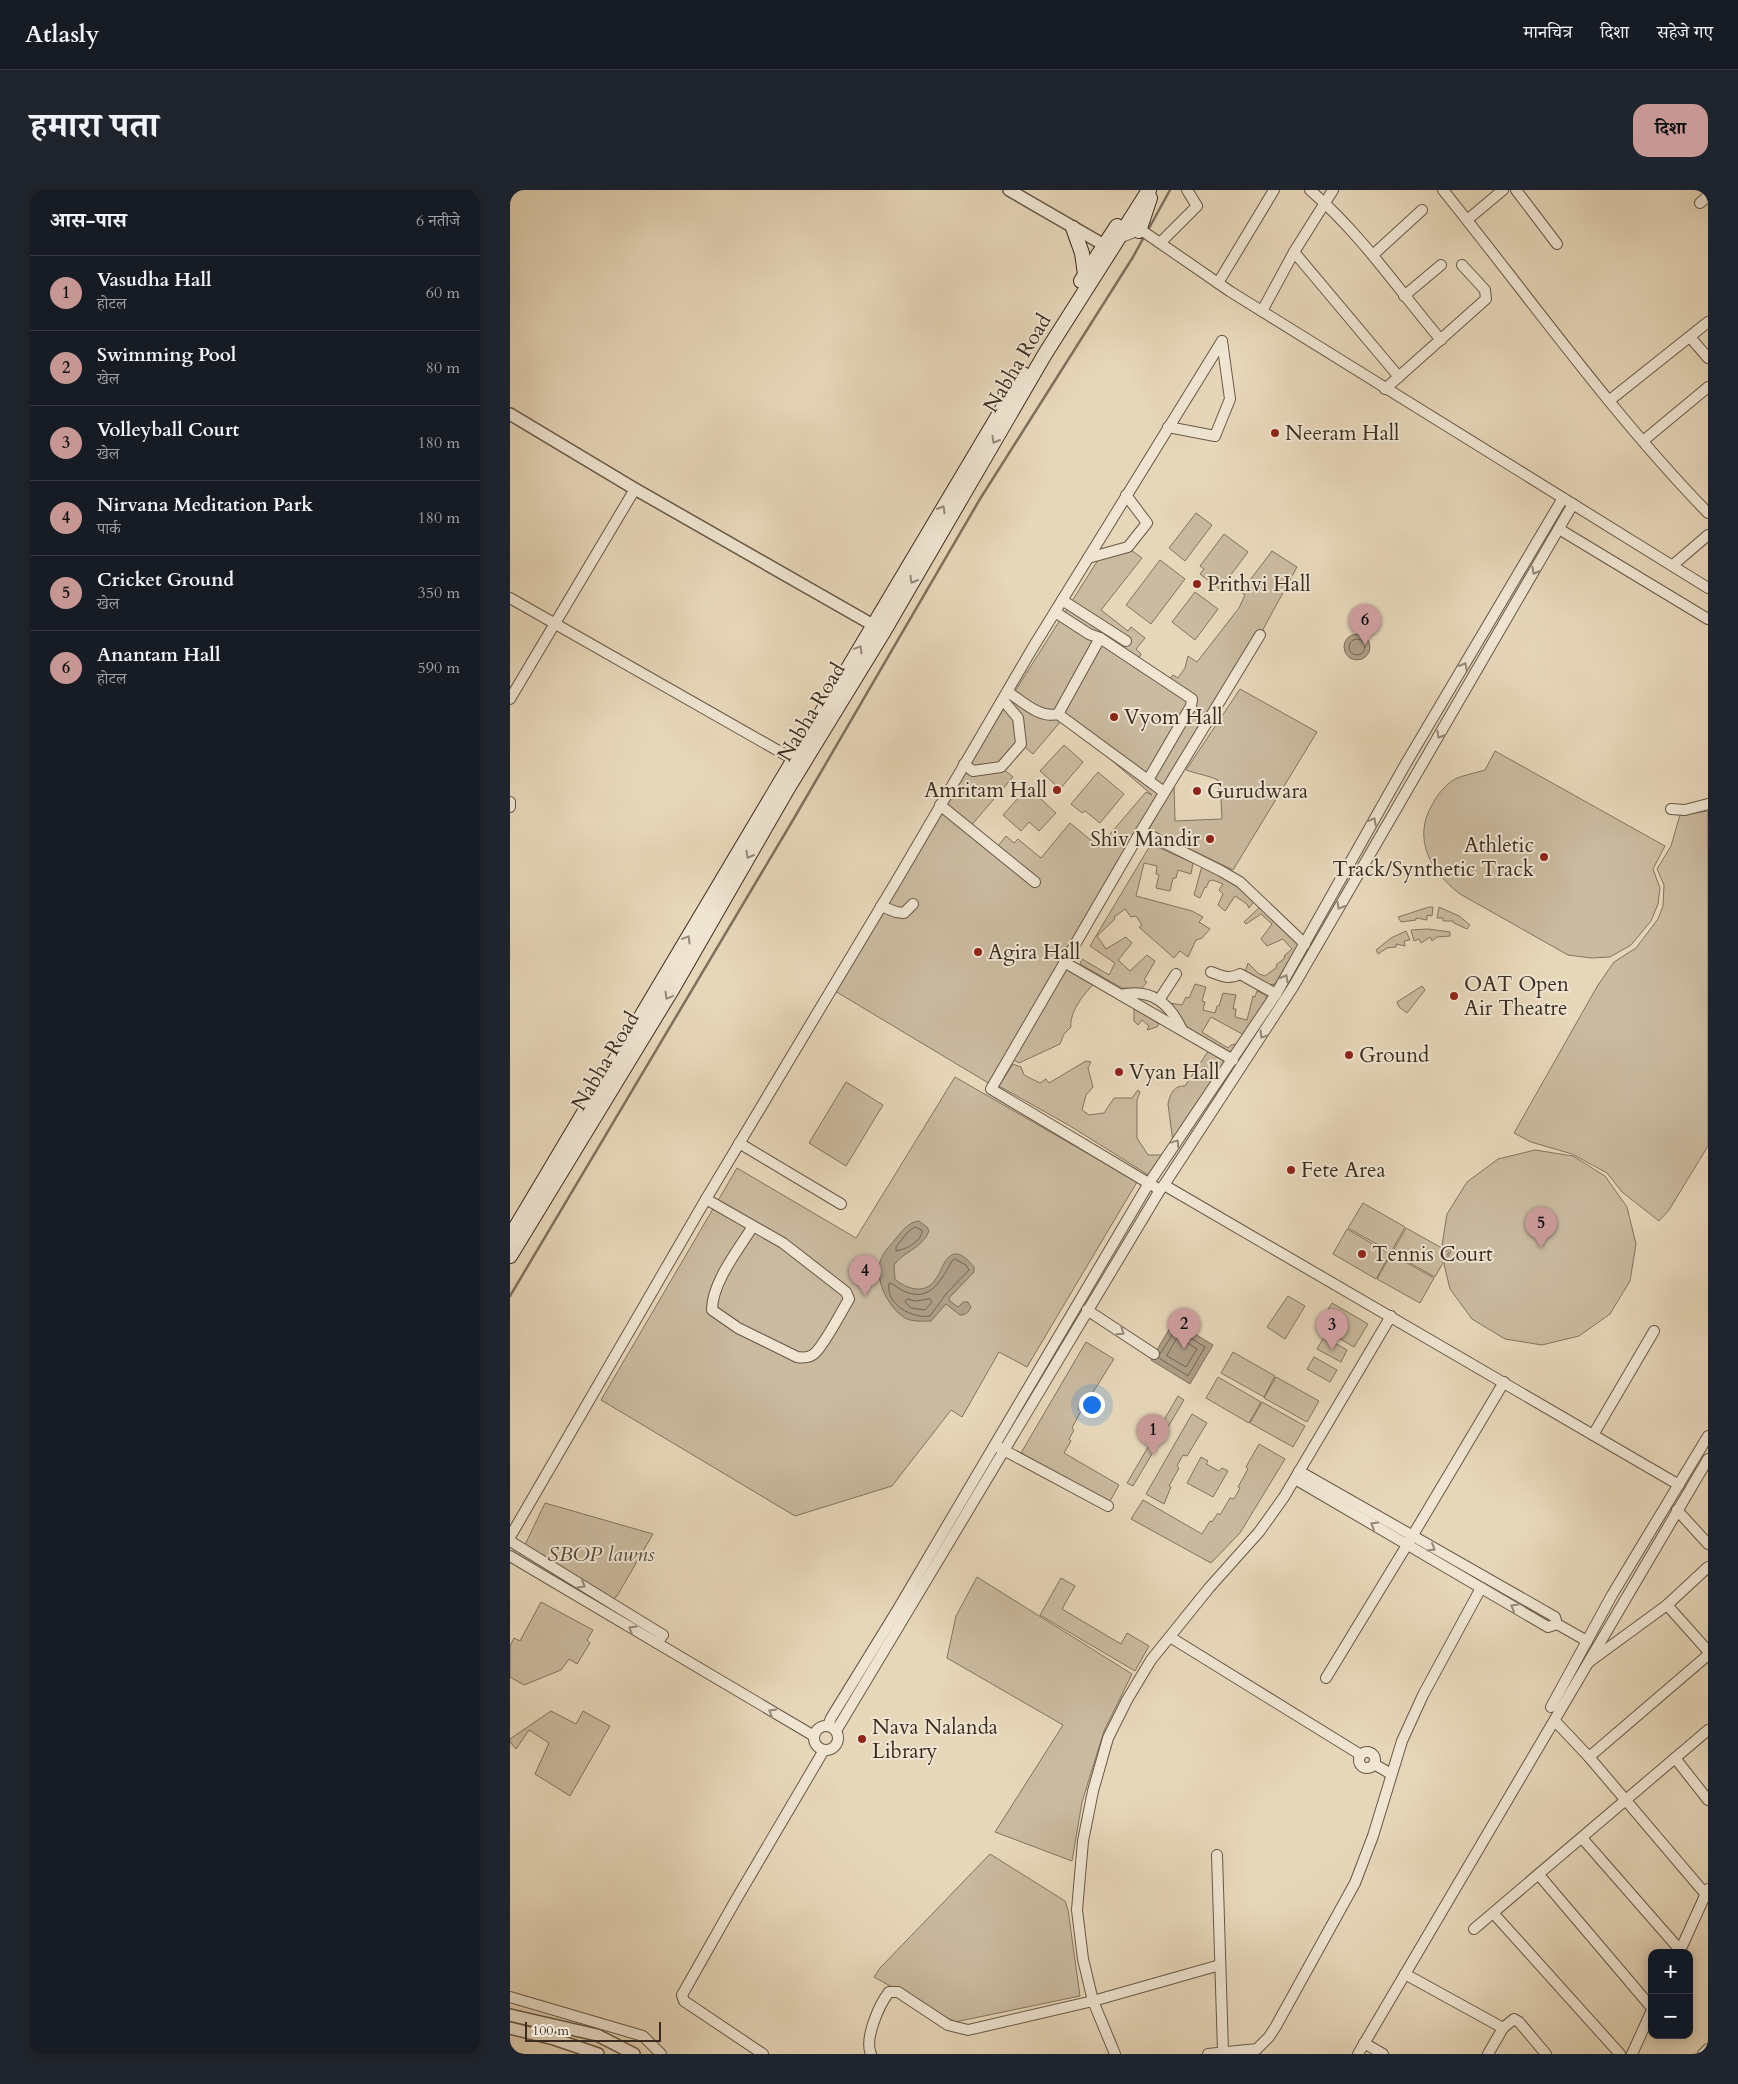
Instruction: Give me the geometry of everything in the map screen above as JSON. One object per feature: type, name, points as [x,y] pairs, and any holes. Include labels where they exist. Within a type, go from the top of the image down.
[{"type":"main road","name":"Nabha Road","points":[[1117,233],[1138,190]]},
{"type":"main road","points":[[1144,232],[1150,190]]},
{"type":"main road","name":"Nabha Road","points":[[1012,401],[1045,354],[1117,233],[1150,190]]},
{"type":"main road","points":[[1073,228],[1082,253],[1085,274]]},
{"type":"main road","name":"Nabha Road","points":[[510,1237],[798,762],[1085,274],[1108,247]]},
{"type":"main road","name":"Nabha Road","points":[[510,1256],[673,988],[798,762]]},
{"type":"street","points":[[1009,190],[1108,247]]},
{"type":"street","points":[[1160,243],[1197,206],[1187,190]]},
{"type":"street","points":[[1218,283],[1274,190]]},
{"type":"street","points":[[1310,190],[1343,220],[1374,254],[1404,296],[1441,340]]},
{"type":"street","points":[[1262,311],[1294,252],[1333,190]]},
{"type":"street","points":[[1443,190],[1643,441],[1677,481],[1708,512]]},
{"type":"street","points":[[1467,220],[1503,190]]},
{"type":"street","points":[[1516,190],[1558,244]]},
{"type":"street","points":[[1700,203],[1708,196]]},
{"type":"street","points":[[1374,254],[1422,210]]},
{"type":"street","points":[[1117,233],[1129,235],[1144,232],[1218,283],[1385,389],[1708,588]]},
{"type":"street","points":[[1294,252],[1399,377]]},
{"type":"street","points":[[1404,296],[1441,265]]},
{"type":"street","points":[[1385,389],[1486,299],[1486,290],[1462,265]]},
{"type":"street","points":[[1610,400],[1708,322]]},
{"type":"street","points":[[1690,337],[1708,358]]},
{"type":"street","points":[[510,1536],[706,1199],[964,764],[1126,495],[1192,388],[1222,341],[1230,399],[1215,436],[1168,427]]},
{"type":"street","points":[[1643,441],[1708,387]]},
{"type":"street","points":[[510,414],[635,489],[878,628]]},
{"type":"street","points":[[510,699],[635,489]]},
{"type":"street","points":[[1088,558],[1128,547],[1147,522],[1126,495]]},
{"type":"street","points":[[510,1542],[814,1736],[816,1745],[824,1750],[833,1748],[838,1735],[832,1728],[830,1718],[999,1447],[1233,1060],[1276,994],[1405,765],[1563,498]]},
{"type":"street","points":[[999,1447],[1087,1310],[1157,1186],[1260,1040],[1324,934],[1573,504]]},
{"type":"street","points":[[1559,529],[1708,619]]},
{"type":"street","points":[[1673,565],[1708,536]]},
{"type":"street","points":[[510,598],[798,762]]},
{"type":"street","points":[[1062,600],[1126,641]]},
{"type":"street","points":[[1055,612],[1089,634],[1100,638],[1192,699],[1191,706],[1148,780]]},
{"type":"street","points":[[1260,635],[1241,669],[1164,792],[991,1089],[1157,1186],[1391,1316],[1679,1485]]},
{"type":"street","points":[[1006,696],[1044,715],[1052,716],[1058,714],[1100,638]]},
{"type":"street","points":[[1452,686],[1464,693]]},
{"type":"street","points":[[964,764],[973,770],[1000,766],[1021,744],[1018,718],[1006,696]]},
{"type":"street","points":[[1058,714],[1164,792]]},
{"type":"street","points":[[510,802],[510,807]]},
{"type":"street","points":[[1671,809],[1685,810],[1708,804]]},
{"type":"street","points":[[940,805],[1035,882]]},
{"type":"street","points":[[1141,831],[1221,870],[1240,882],[1305,944]]},
{"type":"street","points":[[881,906],[904,913],[914,904]]},
{"type":"street","points":[[1314,926],[1324,934]]},
{"type":"street","points":[[1064,962],[1233,1060]]},
{"type":"street","points":[[1211,972],[1225,978],[1240,974],[1276,994]]},
{"type":"street","points":[[1159,1000],[1176,974]]},
{"type":"street","points":[[1121,995],[1130,993],[1159,1000],[1172,1010],[1182,1030]]},
{"type":"street","points":[[739,1143],[841,1204]]},
{"type":"street","points":[[706,1199],[783,1243],[846,1292],[849,1299],[815,1353],[806,1358],[797,1357],[738,1328],[712,1310],[712,1300],[716,1287],[753,1226]]},
{"type":"street","points":[[1087,1310],[1154,1354]]},
{"type":"street","points":[[1115,2054],[1093,2001],[1082,1960],[1077,1910],[1083,1841],[1093,1790],[1108,1738],[1127,1700],[1151,1660],[1209,1588],[1260,1532],[1297,1475],[1391,1316]]},
{"type":"street","points":[[1593,1435],[1654,1331]]},
{"type":"street","points":[[1326,1678],[1504,1382]]},
{"type":"street","points":[[1552,1707],[1612,1595],[1708,1436]]},
{"type":"street","points":[[999,1447],[1108,1506]]},
{"type":"street","points":[[1358,2054],[1708,1459]]},
{"type":"street","points":[[1297,1475],[1410,1540],[1555,1617],[1557,1624],[1588,1641]]},
{"type":"street","points":[[1677,1510],[1708,1544]]},
{"type":"street","points":[[1410,1540],[1481,1588],[1548,1627],[1557,1624]]},
{"type":"street","points":[[510,1556],[660,1639]]},
{"type":"street","points":[[1586,1664],[1667,1605],[1708,1567]]},
{"type":"street","points":[[1208,2054],[1256,2049],[1269,2037],[1276,2026],[1355,1883],[1373,1836],[1402,1741],[1423,1695],[1481,1588]]},
{"type":"street","points":[[1667,1605],[1708,1651]]},
{"type":"street","points":[[1170,1637],[1361,1755],[1366,1752],[1372,1754],[1375,1759],[1374,1764],[1391,1774]]},
{"type":"street","points":[[1589,1757],[1708,1655]]},
{"type":"street","points":[[1555,1721],[1589,1757],[1707,1893],[1680,1949]]},
{"type":"street","points":[[814,1736],[819,1729],[832,1728]]},
{"type":"street","points":[[1474,1929],[1494,1914],[1625,1799],[1708,1730]]},
{"type":"street","points":[[763,2054],[684,2002],[682,1995],[824,1750]]},
{"type":"street","points":[[1675,1758],[1708,1800]]},
{"type":"street","points":[[1582,1838],[1677,1949]]},
{"type":"street","points":[[1217,1855],[1223,2052]]},
{"type":"street","points":[[1538,1875],[1648,2004]]},
{"type":"street","points":[[1494,1914],[1620,2054]]},
{"type":"street","points":[[870,2054],[868,2042],[883,2000],[889,1992],[898,1992],[948,2025],[968,2030],[1093,2001],[1220,1965]]},
{"type":"street","points":[[1405,1974],[1503,2028]]},
{"type":"street","points":[[510,1997],[643,2036],[660,2054]]},
{"type":"street","points":[[510,2014],[597,2035],[634,2054]]},
{"type":"street","points":[[1632,2054],[1648,2018]]},
{"type":"street","points":[[1488,2054],[1503,2028],[1510,2021],[1516,2020],[1546,2054]]},
{"type":"street","points":[[510,2028],[554,2039],[598,2054]]},
{"type":"street","points":[[1364,2043],[1383,2054]]},
{"type":"street","points":[[1704,2054],[1708,2050]]},
{"type":"green space","points":[[1196,513],[1212,525],[1185,561],[1169,548]]},
{"type":"green space","points":[[1224,534],[1248,552],[1220,589],[1200,574],[1204,569],[1200,566]]},
{"type":"green space","points":[[1131,550],[1142,558],[1101,610],[1128,631],[1131,627],[1145,638],[1136,649],[1141,654],[1139,658],[1168,680],[1173,675],[1178,678],[1185,668],[1188,656],[1197,662],[1239,608],[1245,595],[1241,592],[1272,551],[1297,567],[1260,635],[990,1084],[835,991],[972,759],[1098,560]],"holes":[[[1061,721],[1066,721],[1152,795],[1146,792],[1099,847],[1070,823],[1041,858],[1018,839],[1014,843],[1006,836],[994,851],[968,829],[1013,777],[1001,767],[1021,744],[1033,754]]]},
{"type":"green space","points":[[1160,560],[1185,579],[1151,624],[1126,605]]},
{"type":"green space","points":[[1195,592],[1218,609],[1195,640],[1172,622]]},
{"type":"green space","points":[[1240,689],[1317,732],[1233,870],[1149,829],[1174,784],[1175,821],[1222,819],[1218,780],[1186,770]]},
{"type":"green space","points":[[1064,745],[1083,762],[1060,789],[1040,771]]},
{"type":"green space","name":"Athletic Track/Synthetic Track","points":[[1495,751],[1665,846],[1653,869],[1660,888],[1658,904],[1651,921],[1631,945],[1610,957],[1591,958],[1568,955],[1460,894],[1441,876],[1433,865],[1424,842],[1424,830],[1426,818],[1434,801],[1445,787],[1455,779],[1485,770]]},
{"type":"green space","points":[[1098,772],[1124,794],[1100,823],[1085,811],[1082,813],[1071,804]]},
{"type":"green space","points":[[1028,787],[1056,813],[1039,831],[1029,822],[1021,831],[1003,815]]},
{"type":"green space","points":[[1708,811],[1708,1146],[1669,1210],[1659,1221],[1622,1192],[1607,1173],[1572,1154],[1531,1142],[1514,1133],[1598,985],[1614,962],[1636,948],[1658,919],[1663,906],[1664,885],[1657,869],[1671,846],[1680,815]]},
{"type":"green space","points":[[1151,844],[1193,863],[1191,874],[1178,870],[1176,878],[1173,878],[1170,891],[1156,888],[1159,875],[1156,874],[1157,866],[1144,863],[1136,896],[1192,911],[1203,917],[1199,922],[1210,929],[1202,938],[1196,940],[1188,957],[1180,951],[1174,958],[1139,927],[1142,925],[1136,916],[1131,917],[1125,909],[1114,917],[1115,919],[1097,936],[1106,949],[1126,937],[1132,943],[1118,960],[1130,971],[1147,955],[1155,961],[1144,980],[1147,982],[1141,989],[1122,988],[1080,964],[1082,959],[1109,975],[1115,963],[1090,946]]},
{"type":"green space","points":[[1202,866],[1218,869],[1255,900],[1249,908],[1247,904],[1235,896],[1225,911],[1218,905],[1223,894],[1219,890],[1223,884],[1213,880],[1209,881],[1200,898],[1194,895]]},
{"type":"green space","points":[[1261,906],[1299,944],[1275,984],[1270,985],[1245,972],[1248,963],[1259,974],[1265,976],[1277,967],[1276,965],[1292,949],[1283,939],[1267,946],[1261,939],[1272,924],[1261,914],[1246,924],[1244,922]]},
{"type":"green space","points":[[1433,907],[1432,916],[1427,915],[1427,920],[1416,918],[1416,920],[1401,922],[1398,917]]},
{"type":"green space","points":[[1439,907],[1459,916],[1470,925],[1467,929],[1453,921],[1443,921],[1443,918],[1437,918]]},
{"type":"green space","points":[[1428,929],[1450,932],[1450,936],[1437,937],[1432,941],[1430,937],[1421,943],[1419,939],[1414,941],[1411,930]]},
{"type":"green space","points":[[1406,931],[1410,940],[1404,941],[1405,946],[1396,944],[1396,947],[1387,948],[1378,954],[1376,950],[1391,938]]},
{"type":"green space","points":[[1066,967],[1094,984],[1078,1004],[1072,1016],[1071,1027],[1064,1034],[1060,1044],[1019,1063],[1012,1059]]},
{"type":"green space","points":[[1195,984],[1206,987],[1202,1001],[1205,1002],[1203,1010],[1215,1013],[1223,993],[1236,995],[1233,1009],[1236,1009],[1235,1017],[1247,1020],[1253,996],[1255,997],[1257,991],[1266,995],[1266,1000],[1244,1035],[1211,1017],[1202,1032],[1228,1048],[1236,1044],[1237,1046],[1232,1052],[1189,1029],[1169,1003],[1182,1005],[1186,997],[1189,998]]},
{"type":"green space","points":[[1422,986],[1425,990],[1407,1013],[1399,1007],[1397,1002]]},
{"type":"green space","points":[[1134,1008],[1159,1024],[1157,1027],[1147,1030],[1149,1026],[1142,1020],[1138,1025],[1134,1021]]},
{"type":"green space","points":[[1209,1050],[1227,1061],[1173,1142],[1168,1104],[1170,1097],[1175,1089],[1185,1086]]},
{"type":"green space","points":[[1086,1061],[1091,1062],[1088,1068],[1093,1087],[1086,1095],[1082,1110],[1089,1115],[1104,1113],[1114,1098],[1132,1098],[1138,1090],[1140,1092],[1137,1100],[1137,1138],[1148,1155],[1163,1155],[1150,1176],[1070,1126],[999,1086],[1013,1064],[1021,1067],[1024,1075],[1040,1083],[1046,1079],[1049,1083]]},
{"type":"green space","points":[[955,1077],[1137,1182],[1027,1367],[999,1352],[962,1417],[951,1410],[892,1486],[795,1516],[601,1400],[737,1168],[856,1238]]},
{"type":"green space","points":[[846,1082],[883,1105],[846,1166],[809,1143]]},
{"type":"green space","points":[[1535,1150],[1573,1156],[1605,1176],[1627,1207],[1636,1244],[1630,1281],[1610,1314],[1579,1336],[1542,1345],[1505,1339],[1472,1319],[1450,1289],[1444,1264],[1451,1251],[1442,1245],[1447,1214],[1467,1182],[1498,1159]]},
{"type":"green space","name":"Tennis Court","points":[[1363,1203],[1405,1227],[1391,1252],[1348,1228]]},
{"type":"green space","name":"Tennis Court","points":[[1406,1228],[1449,1252],[1435,1277],[1392,1253]]},
{"type":"green space","name":"Tennis Court","points":[[1347,1229],[1390,1254],[1376,1279],[1333,1254]]},
{"type":"green space","name":"Tennis Court","points":[[1391,1254],[1434,1278],[1420,1303],[1377,1279]]},
{"type":"green space","points":[[1288,1296],[1305,1306],[1285,1339],[1267,1327]]},
{"type":"green space","points":[[1332,1303],[1368,1324],[1354,1347],[1318,1326]]},
{"type":"green space","points":[[1324,1337],[1347,1350],[1341,1362],[1317,1349]]},
{"type":"green space","points":[[1086,1342],[1114,1359],[1088,1400],[1085,1398],[1078,1409],[1081,1411],[1072,1428],[1074,1430],[1069,1439],[1071,1441],[1064,1453],[1119,1485],[1109,1503],[1021,1453]]},
{"type":"green space","points":[[1233,1352],[1275,1376],[1264,1397],[1221,1373]]},
{"type":"green space","points":[[1314,1357],[1337,1370],[1330,1382],[1307,1369]]},
{"type":"green space","points":[[1218,1377],[1261,1402],[1249,1423],[1206,1398]]},
{"type":"green space","points":[[1276,1377],[1319,1401],[1307,1422],[1264,1398]]},
{"type":"green space","points":[[1178,1396],[1184,1400],[1133,1486],[1127,1483]]},
{"type":"green space","points":[[1262,1402],[1305,1426],[1293,1447],[1250,1423]]},
{"type":"green space","points":[[1192,1414],[1207,1423],[1187,1456],[1183,1455],[1177,1466],[1179,1468],[1169,1486],[1171,1487],[1164,1504],[1146,1494]]},
{"type":"green space","points":[[1259,1444],[1285,1459],[1240,1533],[1211,1563],[1131,1519],[1143,1500],[1202,1534],[1210,1521],[1212,1522],[1218,1513],[1220,1515],[1230,1498],[1234,1499],[1248,1469],[1246,1467]]},
{"type":"green space","points":[[1201,1457],[1208,1461],[1206,1464],[1219,1471],[1222,1468],[1228,1471],[1213,1497],[1187,1483]]},
{"type":"green space","name":"SBOP lawns","points":[[545,1503],[653,1534],[617,1596],[612,1600],[524,1547]]},
{"type":"green space","points":[[977,1577],[1132,1674],[1104,1731],[1082,1802],[1072,1861],[995,1832],[1063,1725],[947,1658],[956,1616]]},
{"type":"green space","points":[[1061,1578],[1075,1586],[1062,1609],[1121,1644],[1127,1633],[1149,1646],[1135,1671],[1040,1615]]},
{"type":"green space","points":[[541,1602],[593,1630],[587,1640],[590,1643],[577,1664],[569,1659],[561,1670],[524,1685],[510,1677],[510,1646],[514,1638],[520,1641]]},
{"type":"green space","points":[[551,1711],[576,1724],[583,1711],[610,1726],[570,1796],[535,1774],[549,1743],[529,1730],[516,1749],[510,1742],[510,1739]]},
{"type":"green space","points":[[990,1854],[1065,1901],[1068,1910],[1080,1996],[955,2022],[874,1977],[880,1968]]},
{"type":"water","points":[[1357,634],[1366,638],[1370,647],[1366,656],[1357,660],[1348,656],[1344,647],[1348,638]]},
{"type":"water","points":[[919,1221],[929,1231],[918,1246],[894,1265],[895,1279],[910,1288],[926,1288],[935,1280],[949,1257],[956,1254],[960,1255],[974,1267],[974,1272],[949,1298],[958,1307],[963,1302],[968,1302],[971,1307],[965,1314],[960,1315],[946,1304],[931,1321],[911,1320],[905,1318],[893,1307],[884,1292],[879,1274],[882,1256],[904,1229],[912,1223]]},
{"type":"water","points":[[1174,1321],[1213,1345],[1190,1384],[1151,1360]]},
{"type":"waterway","points":[[1148,230],[1170,190]]},
{"type":"waterway","points":[[510,1296],[793,820],[980,499],[1145,235]]},
{"type":"place","name":"Neeram Hall","points":[[1275,433]]},
{"type":"place","name":"Prithvi Hall","points":[[1197,584]]},
{"type":"place","name":"Anantam Hall","points":[[1365,645]]},
{"type":"place","name":"Vyom Hall","points":[[1114,717]]},
{"type":"place","name":"Amritam Hall","points":[[1057,790]]},
{"type":"place","name":"Gurudwara","points":[[1197,791]]},
{"type":"place","name":"Shiv Mandir","points":[[1210,839]]},
{"type":"place","name":"Athletic Track/Synthetic Track","points":[[1544,857]]},
{"type":"place","name":"Agira Hall","points":[[978,952]]},
{"type":"place","name":"OAT Open Air Theatre","points":[[1454,996]]},
{"type":"place","name":"Ground","points":[[1349,1055]]},
{"type":"place","name":"Vyan Hall","points":[[1119,1072]]},
{"type":"place","name":"Fete Area","points":[[1291,1170]]},
{"type":"place","name":"Cricket Ground","points":[[1541,1248]]},
{"type":"place","name":"Tennis Court","points":[[1362,1254]]},
{"type":"place","name":"Nirvana Meditation Park","points":[[865,1296]]},
{"type":"place","name":"Swimming Pool","points":[[1184,1349]]},
{"type":"place","name":"Volleyball Court","points":[[1332,1350]]},
{"type":"place","name":"Vasudha Hall","points":[[1153,1455]]},
{"type":"place","name":"Nava Nalanda Library","points":[[862,1739]]}]
